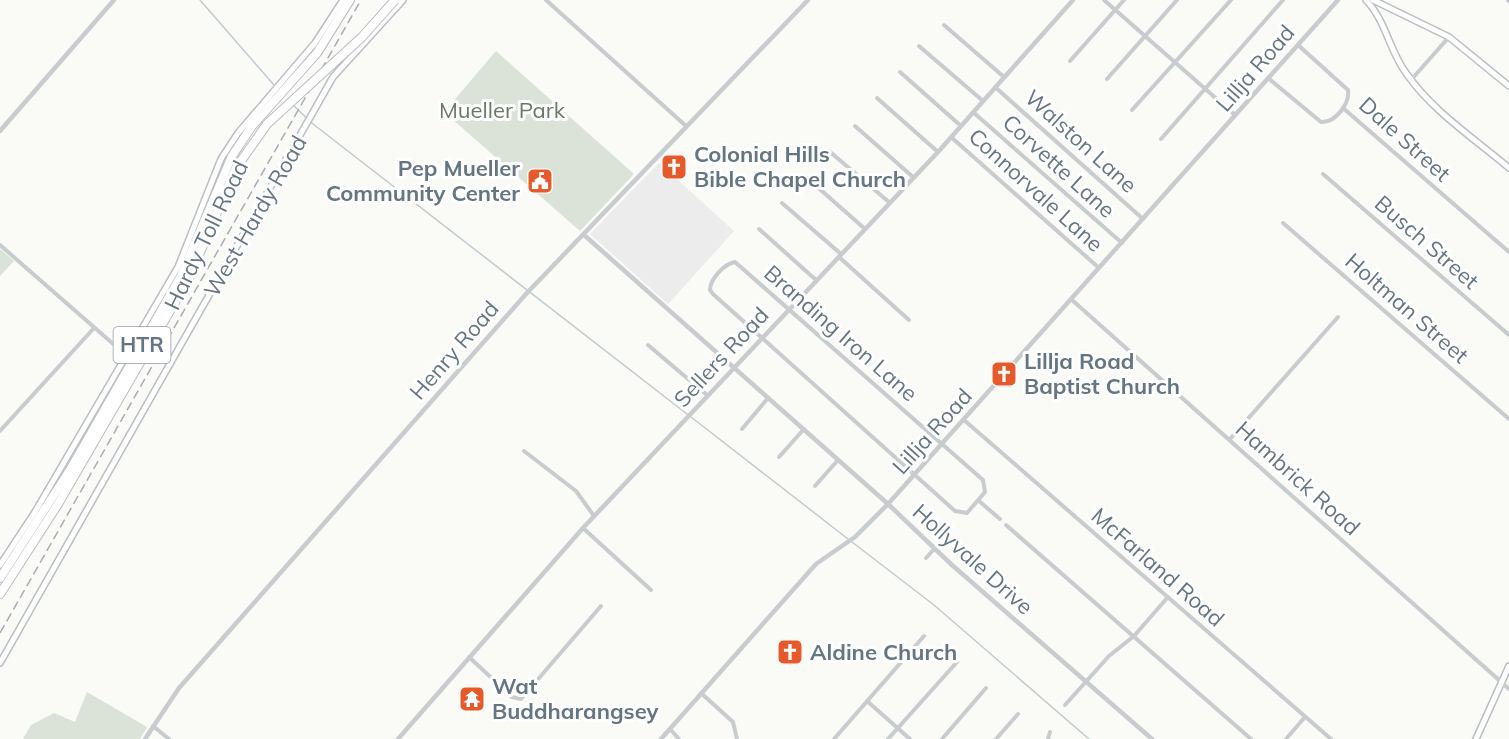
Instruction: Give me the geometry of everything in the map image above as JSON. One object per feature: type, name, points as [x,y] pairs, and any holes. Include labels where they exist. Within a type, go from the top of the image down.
[{"type":"highway","name":"Hardy Toll Road","points":[[0,578],[70,470],[181,276],[232,156],[270,106],[323,45],[350,0]]},
{"type":"highway","name":"Hardy Toll Road","points":[[0,594],[58,504],[189,278],[236,168],[267,124],[363,37],[395,0]]},
{"type":"main road","points":[[0,565],[19,538],[127,357],[182,259],[221,159],[238,133],[315,43],[343,0]]},
{"type":"main road","name":"West Hardy Road","points":[[0,663],[341,66],[370,39],[403,0]]},
{"type":"main road","points":[[1366,0],[1382,20],[1395,56],[1411,80],[1428,99],[1509,168]]},
{"type":"main road","points":[[1373,0],[1449,37],[1509,86]]},
{"type":"main road","points":[[1476,739],[1509,666]]},
{"type":"street","points":[[0,130],[114,0]]},
{"type":"street","points":[[546,0],[686,126]]},
{"type":"street","name":"Henry Road","points":[[145,739],[178,688],[526,294],[808,0]]},
{"type":"street","name":"Sellers Road","points":[[398,739],[583,528],[938,152],[1073,0]]},
{"type":"street","points":[[1104,0],[1236,116]]},
{"type":"street","points":[[1070,61],[1124,0]]},
{"type":"street","points":[[1107,79],[1177,0]]},
{"type":"street","points":[[1132,111],[1231,0]]},
{"type":"street","points":[[1161,139],[1283,0]]},
{"type":"street","name":"Lillja Road","points":[[661,739],[816,564],[854,538],[943,444],[1338,0]]},
{"type":"street","points":[[944,25],[1004,77]]},
{"type":"street","points":[[1411,80],[1449,37]]},
{"type":"street","name":"Dale Street","points":[[1298,45],[1348,90],[1348,102],[1343,108],[1509,252]]},
{"type":"street","points":[[920,46],[982,102]]},
{"type":"street","points":[[900,72],[961,126]]},
{"type":"street","points":[[1268,78],[1321,122],[1331,120],[1343,108]]},
{"type":"street","name":"Walston Lane","points":[[995,87],[1144,219]]},
{"type":"street","points":[[878,98],[938,152]]},
{"type":"street","name":"Corvette Lane","points":[[973,112],[1122,244]]},
{"type":"street","points":[[855,126],[913,177]]},
{"type":"street","name":"Connorvale Lane","points":[[951,137],[1100,268]]},
{"type":"street","points":[[829,151],[890,203]]},
{"type":"street","name":"Busch Street","points":[[1323,174],[1509,335]]},
{"type":"street","points":[[806,177],[865,229]]},
{"type":"street","points":[[782,203],[909,320]]},
{"type":"street","name":"Holtman Street","points":[[1283,223],[1509,419]]},
{"type":"street","points":[[759,229],[816,280]]},
{"type":"street","name":"Hollyvale Drive","points":[[584,235],[1152,739]]},
{"type":"street","points":[[0,245],[127,357]]},
{"type":"street","name":"Branding Iron Lane","points":[[762,338],[710,290],[711,282],[719,273],[726,266],[735,262],[790,308],[985,483],[986,488],[979,501]]},
{"type":"street","name":"Hambrick Road","points":[[1072,300],[1509,689]]},
{"type":"street","points":[[1230,439],[1338,317]]},
{"type":"street","points":[[0,431],[95,328]]},
{"type":"street","points":[[762,338],[956,511],[967,513],[979,501],[1000,519]]},
{"type":"street","points":[[648,345],[707,395]]},
{"type":"street","points":[[742,429],[768,398]]},
{"type":"street","name":"McFarland Road","points":[[964,420],[1331,739]]},
{"type":"street","points":[[778,458],[804,429]]},
{"type":"street","points":[[524,451],[576,491],[594,516]]},
{"type":"street","points":[[815,486],[838,460]]},
{"type":"street","points":[[1006,525],[1251,739]]},
{"type":"street","points":[[583,528],[651,590]]},
{"type":"street","points":[[926,558],[935,548]]},
{"type":"street","points":[[1065,705],[1109,656],[1134,636],[1168,597]]},
{"type":"street","points":[[469,657],[512,697],[521,699],[601,606]]},
{"type":"street","points":[[834,739],[924,636]]},
{"type":"street","points":[[888,739],[957,662]]},
{"type":"street","points":[[942,739],[986,688]]},
{"type":"street","points":[[701,693],[734,722],[737,739]]},
{"type":"street","points":[[867,701],[910,739]]},
{"type":"street","points":[[996,739],[1018,714]]},
{"type":"street","points":[[1286,739],[1305,717]]},
{"type":"street","points":[[153,725],[169,739]]},
{"type":"street","points":[[670,729],[679,739]]},
{"type":"street","points":[[1048,739],[1050,732]]},
{"type":"shaded area","points":[[659,163],[734,231],[668,304],[590,234]]},
{"type":"green space","name":"Mueller Park","points":[[496,51],[634,174],[580,231],[444,112]]},
{"type":"green space","points":[[0,249],[14,261],[0,276]]},
{"type":"green space","points":[[87,692],[147,727],[140,739],[23,739],[31,725],[54,713],[75,722]]},
{"type":"waterway","points":[[200,0],[274,85]]},
{"type":"waterway","points":[[292,104],[313,124],[687,414]]},
{"type":"waterway","points":[[691,417],[848,539]]},
{"type":"waterway","points":[[852,542],[934,605],[1089,739]]},
{"type":"railway","points":[[0,633],[361,0]]},
{"type":"place","name":"Colonial Hills Bible Chapel Church","points":[[674,167]]},
{"type":"place","name":"Pep Mueller Community Center","points":[[540,181]]},
{"type":"place","name":"Lillja Road Baptist Church","points":[[1004,374]]},
{"type":"place","name":"Aldine Church","points":[[790,652]]},
{"type":"place","name":"Wat Buddharangsey","points":[[472,699]]}]
